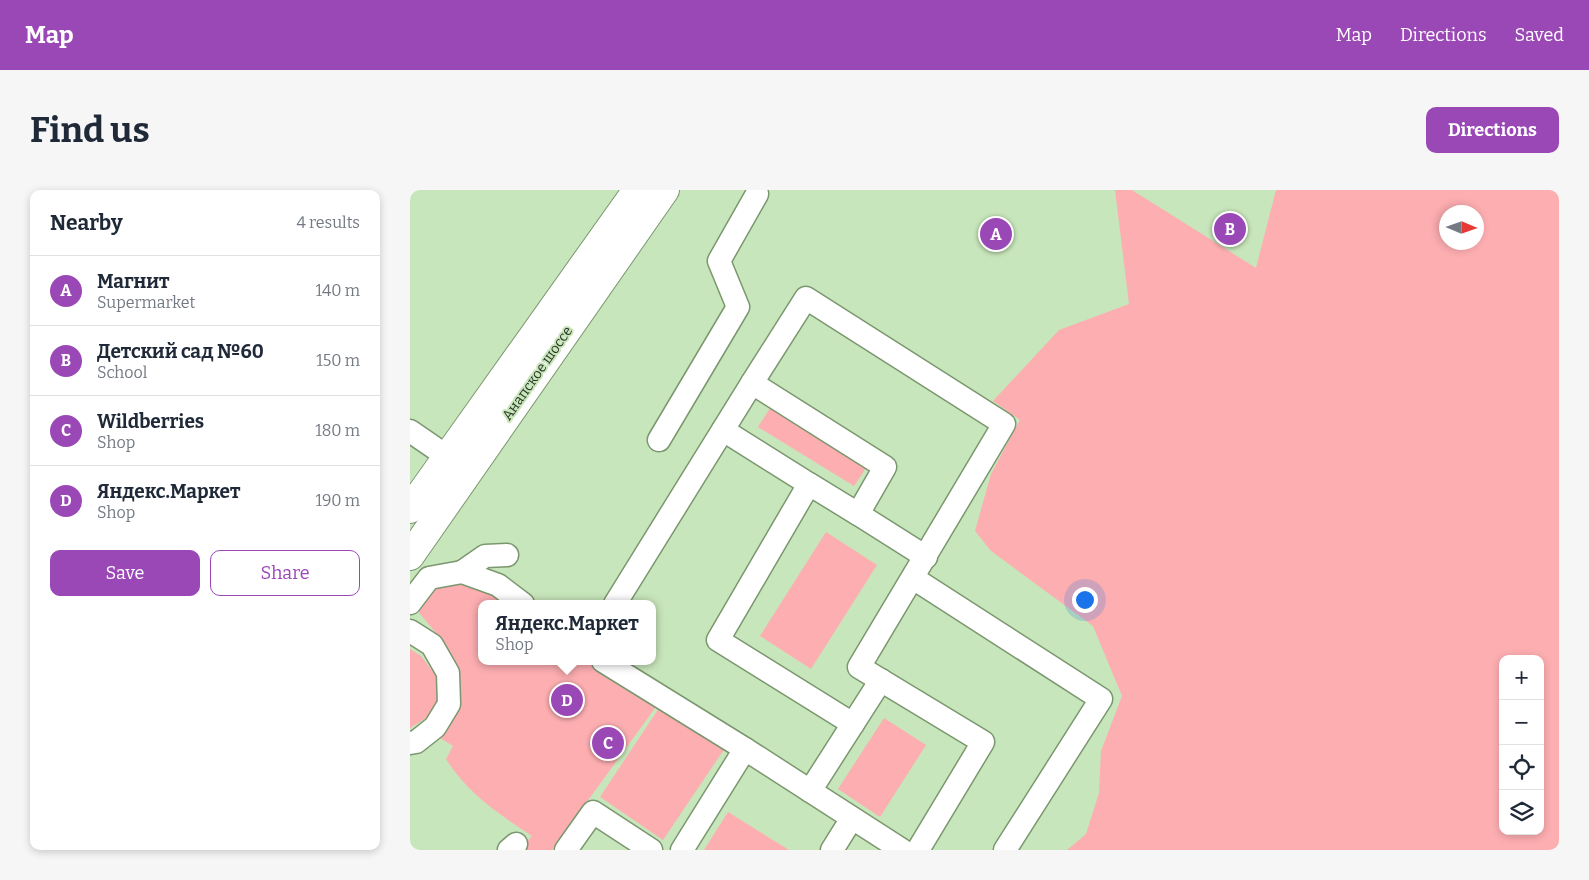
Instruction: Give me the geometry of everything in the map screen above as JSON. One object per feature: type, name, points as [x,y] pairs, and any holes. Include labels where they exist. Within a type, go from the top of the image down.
[{"type":"highway","name":"Анапское шоссе","points":[[410,556],[458,464],[655,191]]},
{"type":"highway","name":"Анапское шоссе","points":[[410,509],[458,464]]},
{"type":"lane","points":[[659,440],[738,307],[719,261],[757,194]]},
{"type":"lane","points":[[617,600],[806,298],[1004,424],[859,668],[983,742],[918,850]]},
{"type":"lane","points":[[752,383],[886,467],[858,514]]},
{"type":"lane","points":[[723,430],[926,556]]},
{"type":"lane","points":[[410,431],[458,464]]},
{"type":"lane","points":[[809,484],[718,640],[853,724]]},
{"type":"lane","points":[[410,603],[428,578],[462,572],[485,556],[507,555]]},
{"type":"lane","points":[[462,572],[498,585],[518,600]]},
{"type":"lane","points":[[914,578],[1101,700],[1005,850]]},
{"type":"lane","points":[[410,631],[432,645],[448,673],[449,704],[435,727],[416,742],[410,743]]},
{"type":"lane","points":[[609,665],[902,850]]},
{"type":"lane","points":[[810,791],[881,680]]},
{"type":"lane","points":[[682,850],[745,749]]},
{"type":"lane","points":[[566,850],[593,812],[651,850]]},
{"type":"lane","points":[[832,850],[852,818]]},
{"type":"shaded area","points":[[1115,190],[1132,190],[1256,268],[1276,190],[1559,190],[1559,850],[1067,850],[1086,834],[1099,793],[1101,751],[1122,696],[1093,626],[991,551],[975,531],[991,474],[1020,420],[993,401],[1059,330],[1129,304]]},
{"type":"shaded area","points":[[770,408],[866,468],[854,486],[758,427]]},
{"type":"shaded area","points":[[826,532],[877,565],[811,669],[760,636]]},
{"type":"shaded area","points":[[464,581],[496,595],[502,600],[478,600],[478,665],[592,665],[658,704],[552,850],[519,850],[532,836],[474,793],[446,759],[453,746],[437,736],[455,669],[441,639],[416,609],[433,584]]},
{"type":"shaded area","points":[[410,649],[421,656],[437,677],[437,701],[426,718],[410,728]]},
{"type":"shaded area","points":[[661,705],[725,748],[663,840],[600,797]]},
{"type":"shaded area","points":[[884,718],[926,745],[880,817],[838,789]]},
{"type":"shaded area","points":[[728,812],[789,850],[704,850]]},
{"type":"place","name":"Детский сад №60","points":[[1230,229]]},
{"type":"place","name":"Магнит","points":[[996,234]]},
{"type":"place","name":"Яндекс.Маркет","points":[[567,700]]},
{"type":"place","name":"Wildberries","points":[[608,743]]}]
